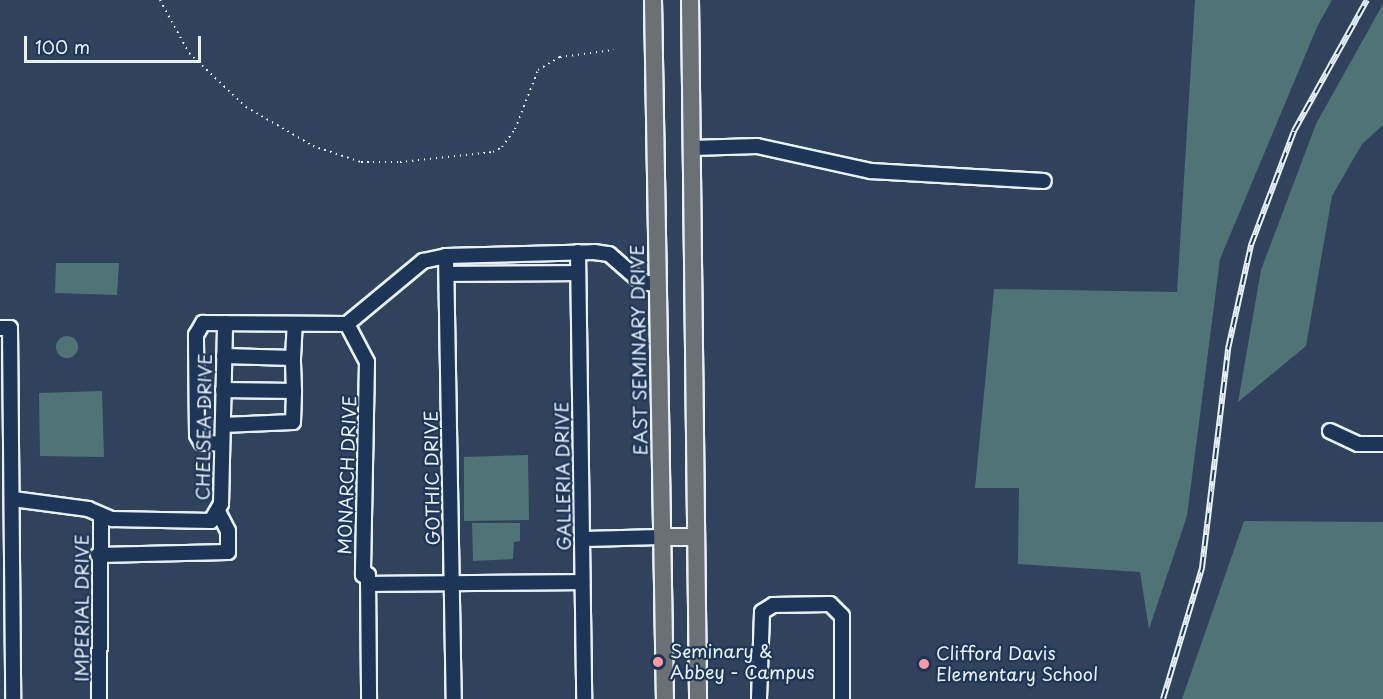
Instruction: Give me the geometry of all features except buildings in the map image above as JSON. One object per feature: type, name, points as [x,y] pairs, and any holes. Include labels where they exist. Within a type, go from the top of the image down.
[{"type":"main road","name":"EAST SEMINARY DRIVE","points":[[653,0],[656,284],[665,699]]},
{"type":"main road","points":[[690,0],[698,699]]},
{"type":"main road","points":[[663,537],[696,537]]},
{"type":"street","points":[[692,148],[757,146],[871,171],[1044,181]]},
{"type":"street","points":[[222,444],[201,442],[197,435],[196,335],[203,323],[347,324],[423,261],[446,256],[578,252],[609,254],[641,282],[656,284]]},
{"type":"street","name":"GALLERIA DRIVE","points":[[578,252],[584,699]]},
{"type":"street","name":"GOTHIC DRIVE","points":[[446,256],[454,699]]},
{"type":"street","points":[[447,274],[578,273]]},
{"type":"street","name":"CHELSEA DRIVE","points":[[101,517],[204,523],[219,513],[225,323]]},
{"type":"street","points":[[223,425],[293,422],[295,324]]},
{"type":"street","name":"MONARCH DRIVE","points":[[347,324],[367,362],[363,575],[368,575],[369,699]]},
{"type":"street","points":[[5,328],[13,500],[7,573],[13,699]]},
{"type":"street","points":[[224,356],[294,358]]},
{"type":"street","points":[[223,390],[294,391]]},
{"type":"street","points":[[1330,431],[1358,444],[1383,444]]},
{"type":"street","points":[[13,500],[88,509],[101,517]]},
{"type":"street","points":[[98,555],[228,552],[228,531],[219,513]]},
{"type":"street","name":"IMPERIAL DRIVE","points":[[99,699],[98,555],[101,517]]},
{"type":"street","points":[[582,539],[663,537]]},
{"type":"street","points":[[368,584],[582,582]]},
{"type":"street","points":[[759,699],[762,612],[773,605],[830,604],[842,616],[842,699]]},
{"type":"path","points":[[160,0],[189,53],[232,96],[288,134],[338,157],[361,162],[400,162],[493,152],[510,139],[531,81],[543,66],[560,57],[614,50]]},
{"type":"green space","points":[[1195,0],[1332,0],[1317,27],[1220,259],[1187,516],[1149,629],[1140,572],[1018,564],[1019,488],[975,488],[994,289],[1177,292]]},
{"type":"green space","points":[[1383,4],[1383,125],[1362,144],[1332,196],[1306,346],[1238,402],[1261,270],[1316,124]]},
{"type":"green space","points":[[56,263],[119,263],[117,295],[55,293]]},
{"type":"green space","points":[[63,336],[71,336],[78,343],[78,351],[71,358],[63,358],[56,351],[56,343]]},
{"type":"green space","points":[[102,391],[104,457],[40,456],[39,393]]},
{"type":"green space","points":[[528,455],[529,520],[464,521],[464,457]]},
{"type":"green space","points":[[1244,521],[1383,522],[1383,699],[1182,699]]},
{"type":"green space","points":[[472,523],[520,523],[520,541],[514,542],[513,559],[473,561]]},
{"type":"railway","points":[[1163,699],[1202,568],[1228,349],[1251,245],[1294,131],[1367,0]]},
{"type":"place","name":"Seminary & Abbey - Campus","points":[[658,662]]},
{"type":"place","name":"Clifford Davis Elementary School","points":[[924,664]]}]
